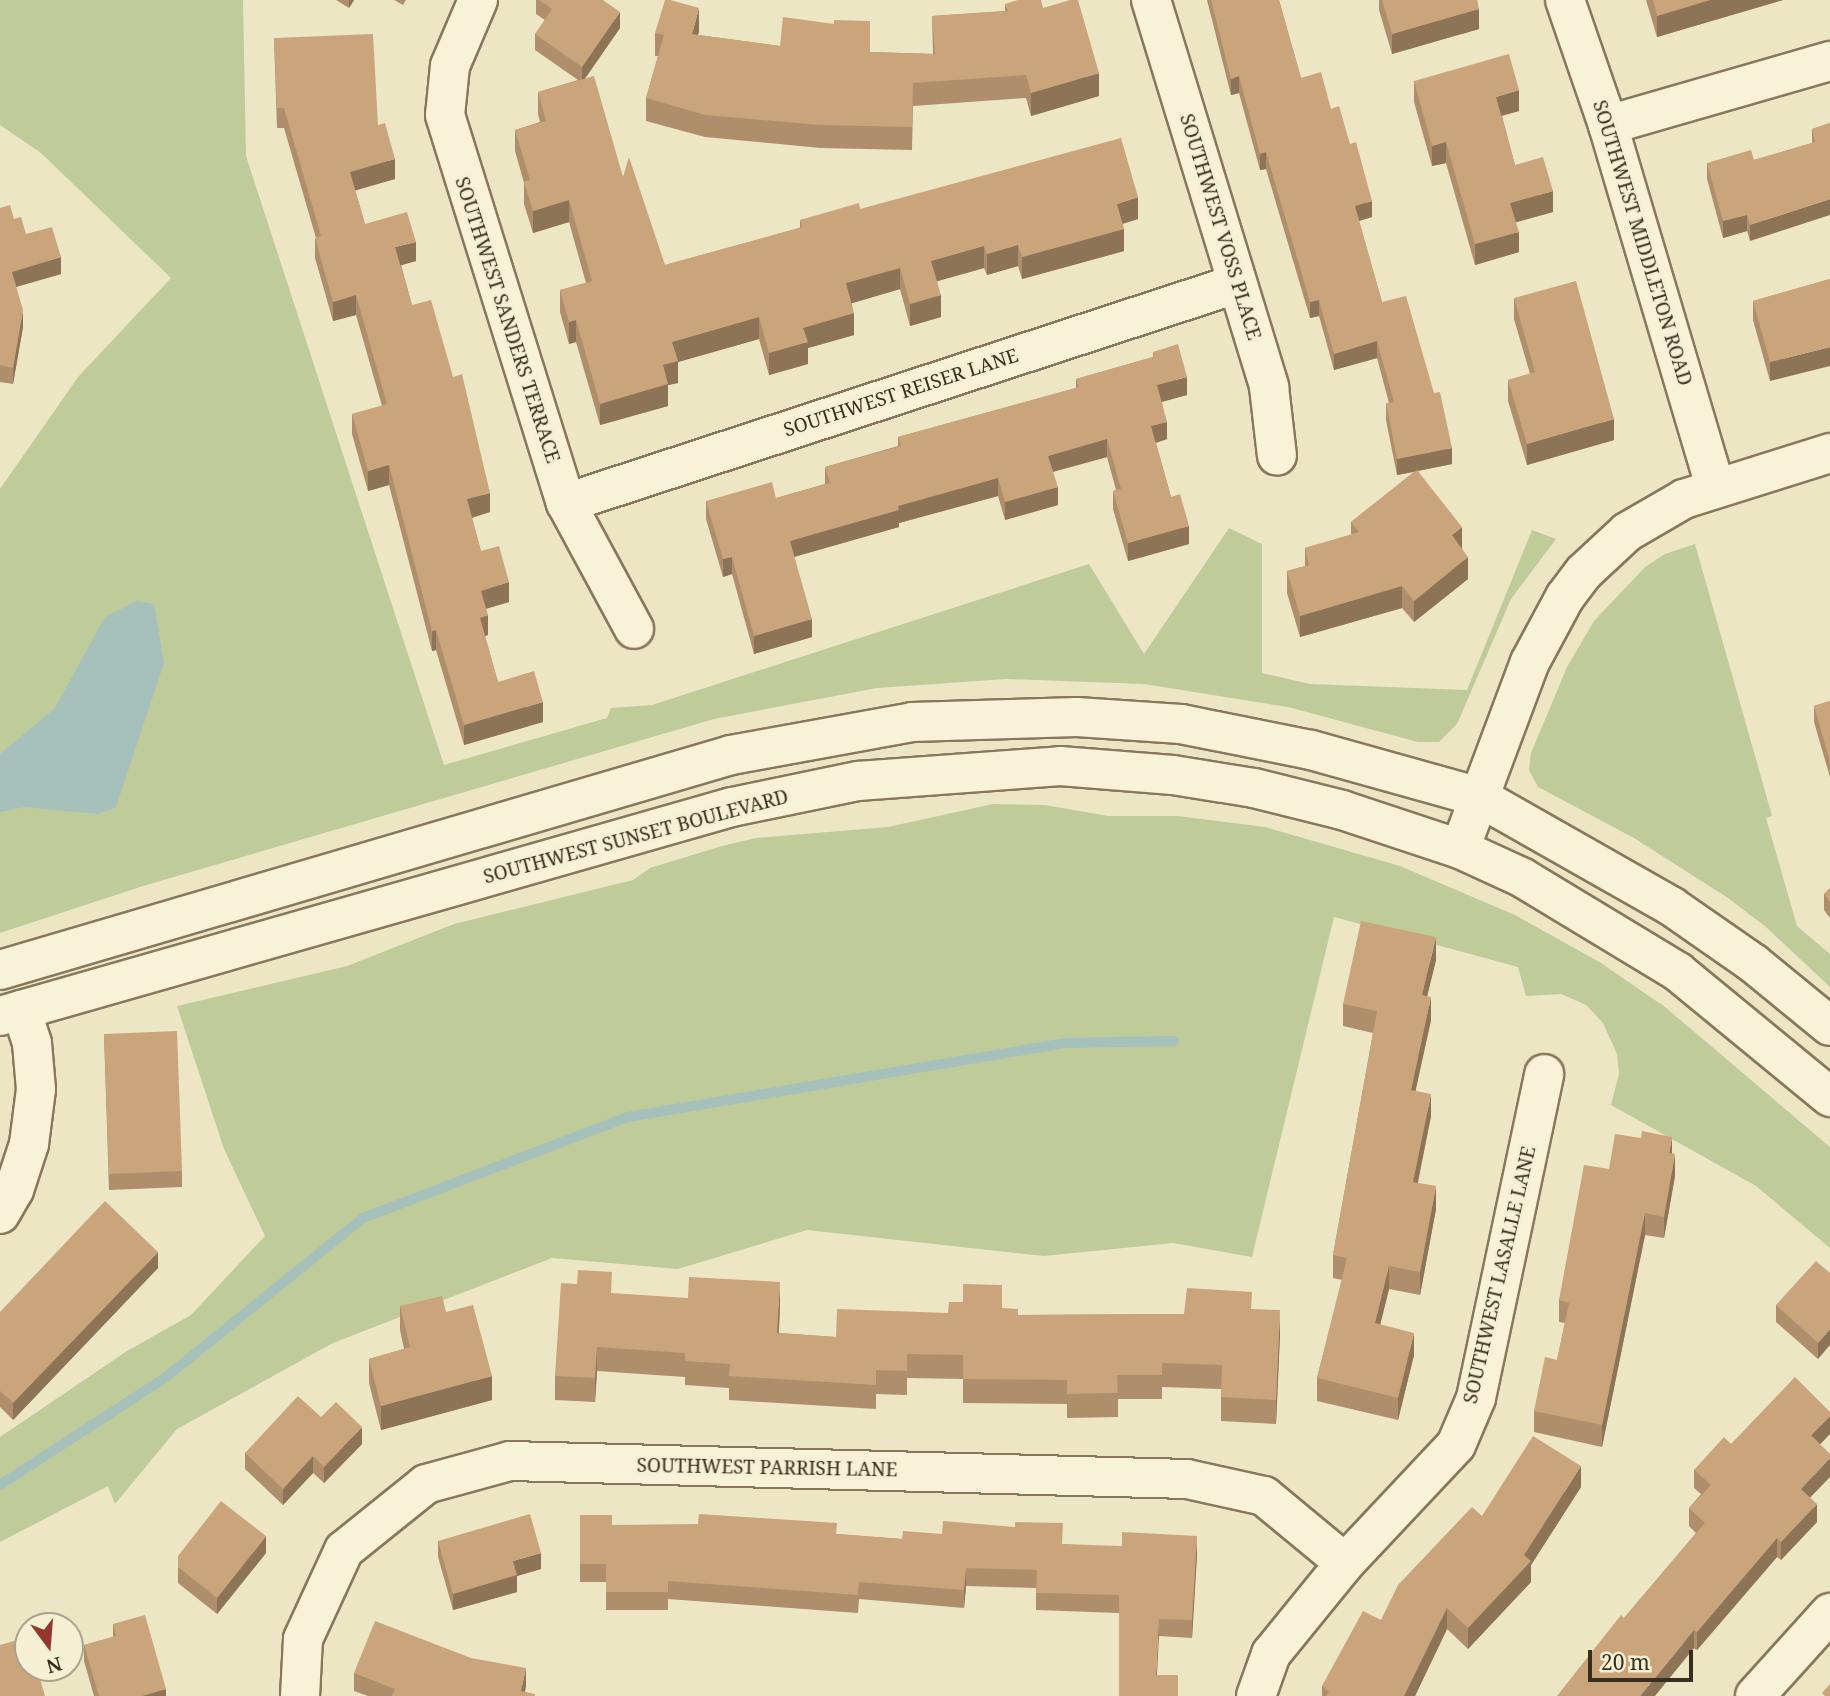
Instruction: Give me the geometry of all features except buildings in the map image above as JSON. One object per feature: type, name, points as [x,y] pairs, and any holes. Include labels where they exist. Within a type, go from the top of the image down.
[{"type":"street","name":"SOUTHWEST SANDERS TERRACE","points":[[478,0],[450,66],[444,115],[566,503],[634,629]]},
{"type":"street","name":"SOUTHWEST VOSS PLACE","points":[[1151,0],[1269,387],[1277,456]]},
{"type":"street","name":"SOUTHWEST MIDDLETON ROAD","points":[[1565,0],[1608,125],[1715,487]]},
{"type":"street","points":[[1608,125],[1830,61]]},
{"type":"street","name":"SOUTHWEST REISER LANE","points":[[566,503],[1236,284]]},
{"type":"street","points":[[1460,849],[1530,662],[1564,597],[1627,533],[1715,487],[1830,453]]},
{"type":"street","points":[[0,970],[731,755],[912,722],[1024,716],[1181,724],[1311,750],[1479,797],[1671,906],[1764,971],[1830,1026]]},
{"type":"street","name":"SOUTHWEST SUNSET BOULEVARD","points":[[11,1013],[656,827],[872,779],[1026,766],[1173,775],[1295,797],[1460,849],[1523,878],[1646,951],[1737,1018],[1830,1097]]},
{"type":"street","points":[[0,1214],[14,1190],[29,1144],[36,1089],[32,1043],[11,1013]]},
{"type":"street","name":"SOUTHWEST LASALLE LANE","points":[[1256,1696],[1271,1654],[1345,1563],[1456,1445],[1476,1398],[1544,1074]]},
{"type":"street","name":"SOUTHWEST PARRISH LANE","points":[[300,1696],[303,1639],[344,1550],[426,1484],[510,1461],[1187,1479],[1264,1496],[1345,1563]]},
{"type":"street","points":[[1755,1696],[1830,1613]]},
{"type":"green space","points":[[0,0],[243,0],[246,156],[444,765],[607,718],[611,708],[652,705],[1089,564],[1144,654],[1229,528],[1262,544],[1262,673],[1310,684],[1467,690],[1532,530],[1556,539],[1511,599],[1457,724],[1439,742],[1418,742],[1288,707],[1144,684],[1006,679],[877,688],[714,719],[143,886],[0,933],[0,489],[78,377],[171,278],[41,153],[0,125]]},
{"type":"green space","points":[[1695,544],[1772,816],[1766,818],[1797,926],[1830,954],[1830,987],[1766,927],[1728,898],[1634,838],[1538,787],[1529,770],[1531,753],[1567,667],[1594,621],[1645,567],[1665,554]]},
{"type":"green space","points":[[993,804],[1045,805],[1108,816],[1178,816],[1265,827],[1400,866],[1515,915],[1601,963],[1665,1007],[1830,1147],[1830,1248],[1756,1186],[1611,1105],[1619,1074],[1617,1054],[1603,1023],[1586,1005],[1561,994],[1526,996],[1518,967],[1334,917],[1252,1257],[1173,1243],[1044,1256],[807,1230],[678,1269],[552,1258],[333,1343],[177,1429],[115,1504],[108,1486],[0,1542],[0,1437],[127,1351],[191,1315],[265,1236],[224,1149],[177,1006],[347,966],[454,924],[633,880],[650,868],[722,846],[756,838],[888,827]]},
{"type":"water","points":[[137,601],[154,604],[164,663],[116,807],[99,814],[24,807],[0,812],[0,754],[55,708],[105,617]]},
{"type":"waterway","points":[[0,1485],[166,1377],[363,1218],[628,1117],[1065,1043],[1174,1041]]}]
